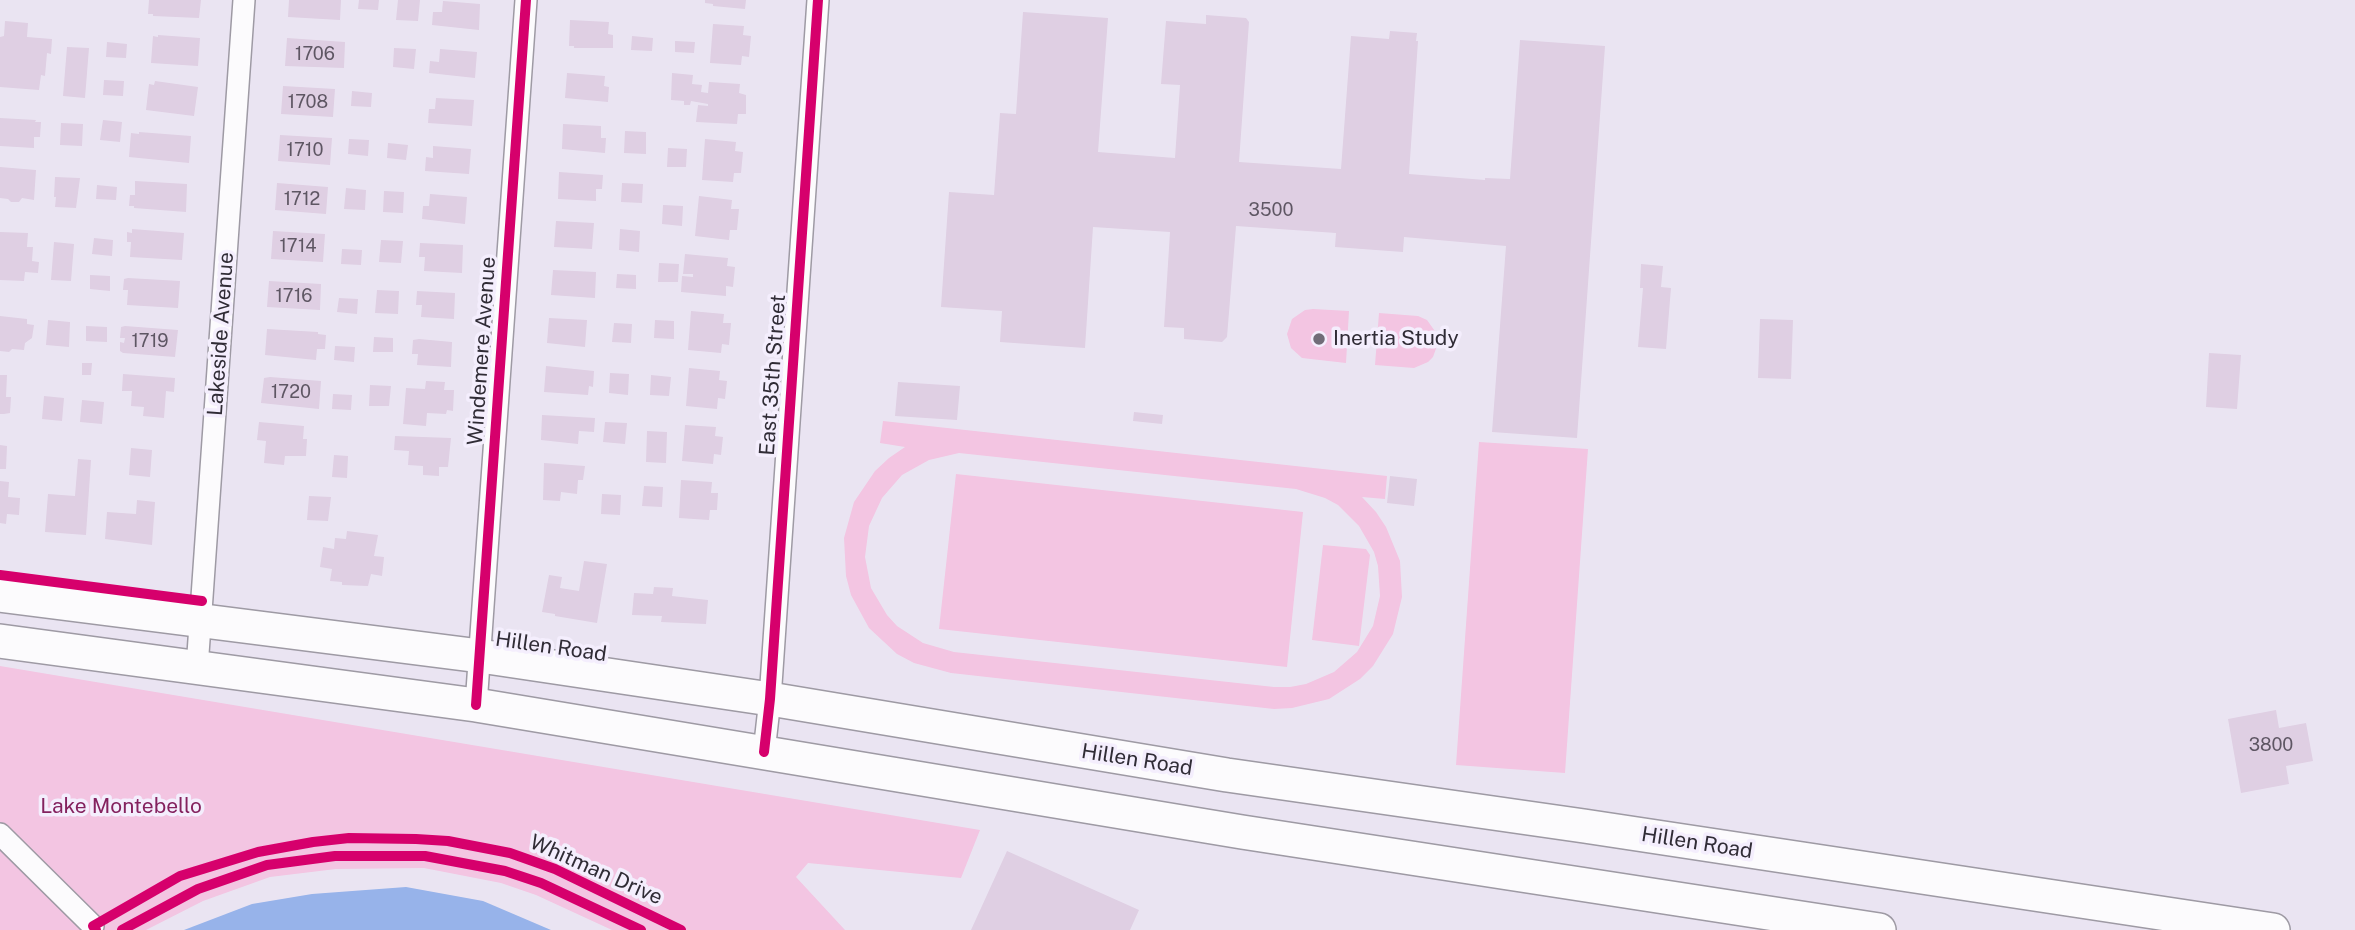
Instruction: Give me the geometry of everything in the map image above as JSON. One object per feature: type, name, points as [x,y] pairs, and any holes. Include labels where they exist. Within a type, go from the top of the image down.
[{"type":"main road","name":"Hillen Road","points":[[0,595],[480,656],[770,699],[1241,777],[2273,930]]},
{"type":"main road","points":[[0,640],[476,705],[1513,875],[1879,930]]},
{"type":"street","name":"Lakeside Avenue","points":[[197,668],[244,0]]},
{"type":"street","name":"Windemere Avenue","points":[[476,705],[526,0]]},
{"type":"street","name":"East 35th Street","points":[[764,752],[770,699],[818,0]]},
{"type":"street","points":[[0,834],[93,926]]},
{"type":"green space","points":[[1305,310],[1349,311],[1346,363],[1302,358],[1291,348],[1287,334],[1292,319]]},
{"type":"green space","points":[[1379,313],[1418,316],[1427,320],[1437,334],[1438,343],[1433,357],[1414,368],[1375,365]]},
{"type":"green space","points":[[883,421],[1387,476],[1385,499],[1362,497],[1386,527],[1400,561],[1402,597],[1393,634],[1373,666],[1360,679],[1329,699],[1292,708],[1274,709],[951,673],[914,663],[897,654],[869,628],[851,595],[846,576],[844,538],[854,502],[875,471],[905,447],[880,443]],"holes":[[[959,453],[1296,489],[1338,505],[1359,526],[1374,552],[1380,596],[1373,626],[1357,652],[1334,672],[1306,684],[1274,687],[954,652],[923,643],[897,626],[871,588],[865,557],[869,526],[882,498],[902,475],[929,460]]]},
{"type":"green space","points":[[1479,442],[1588,449],[1565,773],[1456,765]]},
{"type":"green space","points":[[956,474],[1303,512],[1287,667],[939,629]]},
{"type":"green space","points":[[1323,545],[1366,549],[1370,555],[1359,646],[1312,640]]},
{"type":"green space","name":"Lake Montebello","points":[[0,666],[980,830],[961,878],[808,863],[796,877],[845,930],[612,930],[536,895],[501,883],[424,868],[336,869],[270,877],[203,901],[146,930],[0,930]]},
{"type":"water","points":[[406,887],[483,901],[551,930],[184,930],[252,904],[312,894]]},
{"type":"building","points":[[149,0],[201,0],[199,18],[153,16],[148,14]]},
{"type":"building","points":[[289,0],[341,0],[340,20],[288,17]]},
{"type":"building","points":[[359,0],[379,0],[378,10],[358,9]]},
{"type":"building","points":[[398,0],[420,0],[418,21],[396,20]]},
{"type":"building","points":[[705,0],[746,0],[745,9],[713,6],[705,3]]},
{"type":"building","points":[[443,1],[480,4],[479,30],[432,25],[433,12],[442,12]]},
{"type":"building","points":[[1023,12],[1108,18],[1098,152],[1175,158],[1180,85],[1161,84],[1166,21],[1206,24],[1206,15],[1246,18],[1249,22],[1239,162],[1341,169],[1351,36],[1389,39],[1390,31],[1417,33],[1409,174],[1485,180],[1510,179],[1520,40],[1605,46],[1577,438],[1492,432],[1506,246],[1404,237],[1403,252],[1335,247],[1336,233],[1236,226],[1227,337],[1222,342],[1184,339],[1184,328],[1164,327],[1170,232],[1093,227],[1085,348],[1000,342],[1002,311],[941,307],[949,192],[994,195],[1000,113],[1016,114]]},
{"type":"building","points":[[570,20],[609,22],[608,34],[613,35],[613,48],[569,46]]},
{"type":"building","points":[[5,21],[28,23],[27,37],[52,39],[51,54],[47,53],[45,76],[41,75],[39,90],[0,87],[0,37],[4,36]]},
{"type":"building","points":[[713,24],[744,26],[743,35],[751,36],[749,57],[742,56],[741,65],[710,63]]},
{"type":"building","points":[[153,36],[200,38],[198,66],[151,63]]},
{"type":"building","points":[[632,36],[653,38],[652,51],[631,50]]},
{"type":"building","points":[[287,38],[345,42],[344,68],[285,66]]},
{"type":"building","points":[[675,41],[695,42],[694,53],[675,52]]},
{"type":"building","points":[[107,42],[127,44],[126,58],[106,57]]},
{"type":"building","points":[[67,47],[89,48],[85,98],[63,96]]},
{"type":"building","points":[[394,48],[416,49],[414,69],[393,67]]},
{"type":"building","points":[[440,49],[477,52],[475,78],[429,73],[430,61],[439,62]]},
{"type":"building","points":[[567,73],[605,76],[604,86],[609,87],[608,102],[565,98]]},
{"type":"building","points":[[672,73],[693,75],[692,84],[702,85],[701,92],[708,93],[709,82],[740,84],[739,93],[746,95],[746,114],[738,114],[737,124],[696,122],[698,105],[708,104],[691,101],[690,105],[684,105],[684,101],[671,100]]},
{"type":"building","points":[[104,80],[124,81],[123,96],[103,95]]},
{"type":"building","points":[[155,81],[198,87],[194,116],[146,110],[149,84],[154,85]]},
{"type":"building","points":[[283,86],[335,89],[333,117],[281,114]]},
{"type":"building","points":[[352,91],[372,93],[371,107],[351,106]]},
{"type":"building","points":[[436,98],[474,100],[472,126],[428,123],[429,109],[435,109]]},
{"type":"building","points":[[0,118],[41,122],[40,137],[34,137],[34,148],[0,146]]},
{"type":"building","points":[[103,120],[122,122],[120,142],[100,140]]},
{"type":"building","points":[[61,123],[83,124],[82,146],[60,145]]},
{"type":"building","points":[[563,124],[601,126],[601,138],[606,138],[605,153],[562,149]]},
{"type":"building","points":[[625,131],[646,132],[646,154],[624,153]]},
{"type":"building","points":[[131,133],[191,136],[189,163],[129,157]]},
{"type":"building","points":[[280,135],[332,138],[330,165],[278,161]]},
{"type":"building","points":[[349,139],[369,140],[368,156],[348,154]]},
{"type":"building","points":[[705,139],[736,142],[735,151],[743,152],[741,173],[734,173],[733,182],[702,180]]},
{"type":"building","points":[[388,143],[408,145],[406,160],[387,158]]},
{"type":"building","points":[[433,146],[471,149],[469,174],[425,171],[426,157],[433,158]]},
{"type":"building","points":[[668,148],[687,149],[686,167],[667,167]]},
{"type":"building","points":[[0,167],[36,170],[34,200],[22,198],[19,202],[11,202],[0,198]]},
{"type":"building","points":[[559,172],[603,175],[602,189],[596,189],[596,201],[558,199]]},
{"type":"building","points":[[55,177],[80,178],[76,208],[55,207]]},
{"type":"building","points":[[135,181],[187,184],[186,212],[129,206],[130,195],[135,195]]},
{"type":"building","points":[[277,183],[328,187],[326,214],[275,210]]},
{"type":"building","points":[[622,183],[643,184],[642,203],[621,202]]},
{"type":"building","points":[[97,185],[117,187],[116,200],[96,199]]},
{"type":"building","points":[[346,188],[366,190],[365,210],[344,209]]},
{"type":"building","points":[[384,191],[404,192],[403,213],[383,212]]},
{"type":"building","points":[[430,194],[467,197],[465,224],[422,219],[423,206],[429,206]]},
{"type":"building","points":[[699,196],[732,200],[731,209],[739,209],[737,230],[730,230],[729,240],[695,236]]},
{"type":"building","points":[[663,205],[683,206],[682,226],[662,224]]},
{"type":"building","points":[[556,221],[594,223],[592,249],[554,247]]},
{"type":"building","points":[[132,229],[184,233],[182,260],[130,257],[131,242],[127,242],[127,232],[132,233]]},
{"type":"building","points":[[620,229],[640,231],[639,252],[619,250]]},
{"type":"building","points":[[273,231],[325,234],[323,262],[271,259]]},
{"type":"building","points":[[0,232],[28,233],[27,247],[33,247],[32,261],[39,262],[38,273],[25,272],[24,281],[0,280]]},
{"type":"building","points":[[94,238],[113,240],[112,256],[92,254]]},
{"type":"building","points":[[381,240],[403,241],[401,263],[379,262]]},
{"type":"building","points":[[54,242],[74,244],[71,281],[51,280]]},
{"type":"building","points":[[420,243],[463,245],[462,273],[424,271],[425,257],[419,257]]},
{"type":"building","points":[[342,249],[362,250],[361,265],[341,264]]},
{"type":"building","points":[[685,254],[728,258],[727,266],[735,267],[733,287],[726,286],[726,296],[681,292],[682,276],[693,277],[693,274],[683,274]]},
{"type":"building","points":[[659,263],[679,264],[678,282],[658,282]]},
{"type":"building","points":[[1641,264],[1663,266],[1661,287],[1671,288],[1666,349],[1638,347],[1643,288],[1640,288]]},
{"type":"building","points":[[553,270],[596,272],[595,298],[551,295]]},
{"type":"building","points":[[617,274],[636,275],[636,289],[616,288]]},
{"type":"building","points":[[90,275],[110,276],[110,291],[90,289]]},
{"type":"building","points":[[124,279],[180,281],[178,308],[127,305],[128,290],[123,290]]},
{"type":"building","points":[[269,281],[321,284],[320,310],[267,307]]},
{"type":"building","points":[[377,290],[399,291],[398,314],[375,313]]},
{"type":"building","points":[[417,291],[455,293],[454,319],[421,317],[422,305],[416,305]]},
{"type":"building","points":[[339,298],[358,299],[357,314],[337,312]]},
{"type":"building","points":[[691,311],[724,314],[723,323],[731,323],[729,345],[722,344],[721,353],[688,350]]},
{"type":"building","points":[[0,316],[27,319],[27,324],[34,325],[32,338],[25,343],[24,350],[0,351]]},
{"type":"building","points":[[549,318],[587,320],[585,347],[547,343]]},
{"type":"building","points":[[1760,319],[1793,320],[1791,379],[1758,378]]},
{"type":"building","points":[[48,320],[70,322],[69,347],[46,345]]},
{"type":"building","points":[[655,320],[674,321],[674,339],[654,338]]},
{"type":"building","points":[[614,323],[632,324],[631,343],[612,342]]},
{"type":"building","points":[[86,326],[107,327],[107,342],[86,341]]},
{"type":"building","points":[[121,327],[178,330],[175,357],[123,353],[120,351],[120,342],[124,343],[125,338],[120,338]]},
{"type":"building","points":[[267,329],[318,332],[326,335],[325,349],[317,349],[316,360],[265,355]]},
{"type":"building","points":[[374,337],[393,338],[393,352],[373,352]]},
{"type":"building","points":[[413,340],[452,342],[451,367],[417,365],[418,354],[412,354]]},
{"type":"building","points":[[335,346],[355,347],[354,362],[334,360]]},
{"type":"building","points":[[2209,353],[2241,355],[2237,409],[2206,407]]},
{"type":"building","points":[[82,363],[92,363],[91,375],[82,375]]},
{"type":"building","points":[[546,366],[594,371],[593,387],[589,386],[588,395],[544,392]]},
{"type":"building","points":[[689,368],[720,371],[719,380],[727,381],[725,399],[718,398],[717,409],[686,406]]},
{"type":"building","points":[[610,373],[629,374],[628,395],[609,393]]},
{"type":"building","points":[[123,374],[175,378],[174,392],[166,391],[164,418],[143,416],[144,407],[131,406],[132,391],[122,391]]},
{"type":"building","points":[[0,375],[7,375],[6,397],[11,397],[10,413],[0,414]]},
{"type":"building","points":[[651,375],[671,377],[669,396],[650,395]]},
{"type":"building","points":[[264,378],[321,381],[319,409],[261,403]]},
{"type":"building","points":[[426,381],[445,382],[444,390],[454,390],[453,411],[447,410],[446,414],[427,413],[426,426],[403,424],[406,388],[425,389]]},
{"type":"building","points":[[898,382],[960,386],[957,420],[895,416]]},
{"type":"building","points":[[370,385],[391,386],[389,406],[369,406]]},
{"type":"building","points":[[333,394],[352,395],[351,410],[332,409]]},
{"type":"building","points":[[44,396],[64,398],[62,421],[42,419]]},
{"type":"building","points":[[82,400],[104,402],[102,424],[80,422]]},
{"type":"building","points":[[1134,412],[1163,415],[1162,424],[1133,421]]},
{"type":"building","points":[[542,415],[595,418],[594,432],[579,431],[578,444],[541,440]]},
{"type":"building","points":[[259,422],[304,426],[303,439],[307,439],[306,456],[285,456],[284,465],[264,463],[266,441],[257,440]]},
{"type":"building","points":[[605,422],[627,423],[625,444],[603,442]]},
{"type":"building","points":[[685,425],[716,427],[715,436],[723,437],[721,455],[714,454],[713,464],[682,461]]},
{"type":"building","points":[[647,431],[667,432],[666,463],[646,462]]},
{"type":"building","points":[[395,436],[451,438],[448,467],[439,467],[439,476],[423,475],[423,466],[408,465],[409,451],[394,450]]},
{"type":"building","points":[[0,445],[7,446],[6,469],[0,469]]},
{"type":"building","points":[[131,448],[152,450],[150,477],[129,475]]},
{"type":"building","points":[[334,455],[348,456],[347,478],[332,477]]},
{"type":"building","points":[[78,459],[91,460],[86,535],[45,532],[48,494],[75,496]]},
{"type":"building","points":[[544,463],[585,466],[583,480],[578,480],[577,494],[561,492],[560,501],[543,500]]},
{"type":"building","points":[[1390,476],[1417,479],[1414,506],[1387,503]]},
{"type":"building","points":[[681,480],[712,482],[711,493],[718,493],[717,510],[710,510],[709,520],[679,518]]},
{"type":"building","points":[[0,481],[9,482],[8,497],[20,498],[19,515],[7,514],[6,524],[0,523]]},
{"type":"building","points":[[644,486],[663,487],[662,507],[642,506]]},
{"type":"building","points":[[602,494],[621,495],[620,515],[601,514]]},
{"type":"building","points":[[309,496],[331,497],[328,521],[307,520]]},
{"type":"building","points":[[137,500],[155,502],[152,545],[105,539],[107,512],[136,514]]},
{"type":"building","points":[[347,531],[378,535],[374,556],[384,557],[382,576],[371,574],[368,586],[342,585],[342,582],[330,581],[332,569],[320,567],[323,547],[334,549],[335,538],[346,539]]},
{"type":"building","points":[[584,561],[607,564],[597,623],[542,612],[549,575],[562,577],[560,588],[579,591]]},
{"type":"building","points":[[654,587],[673,588],[672,596],[708,600],[706,624],[661,622],[662,616],[632,615],[634,593],[653,594]]},
{"type":"building","points":[[2276,710],[2279,728],[2306,723],[2313,761],[2286,766],[2289,784],[2241,793],[2228,719]]},
{"type":"building","points":[[1007,851],[1139,910],[1130,930],[971,930]]},
{"type":"cycle path","points":[[476,705],[526,0]]},
{"type":"cycle path","points":[[764,752],[770,699],[818,0]]},
{"type":"cycle path","points":[[0,575],[202,601]]},
{"type":"cycle path","name":"Whitman Drive","points":[[96,930],[93,926],[180,876],[258,852],[349,838],[448,841],[510,853],[555,869],[681,930]]},
{"type":"cycle path","points":[[122,930],[198,889],[267,865],[335,856],[425,856],[505,871],[541,883],[641,930]]},
{"type":"place","name":"Inertia Study","points":[[1319,339]]}]
